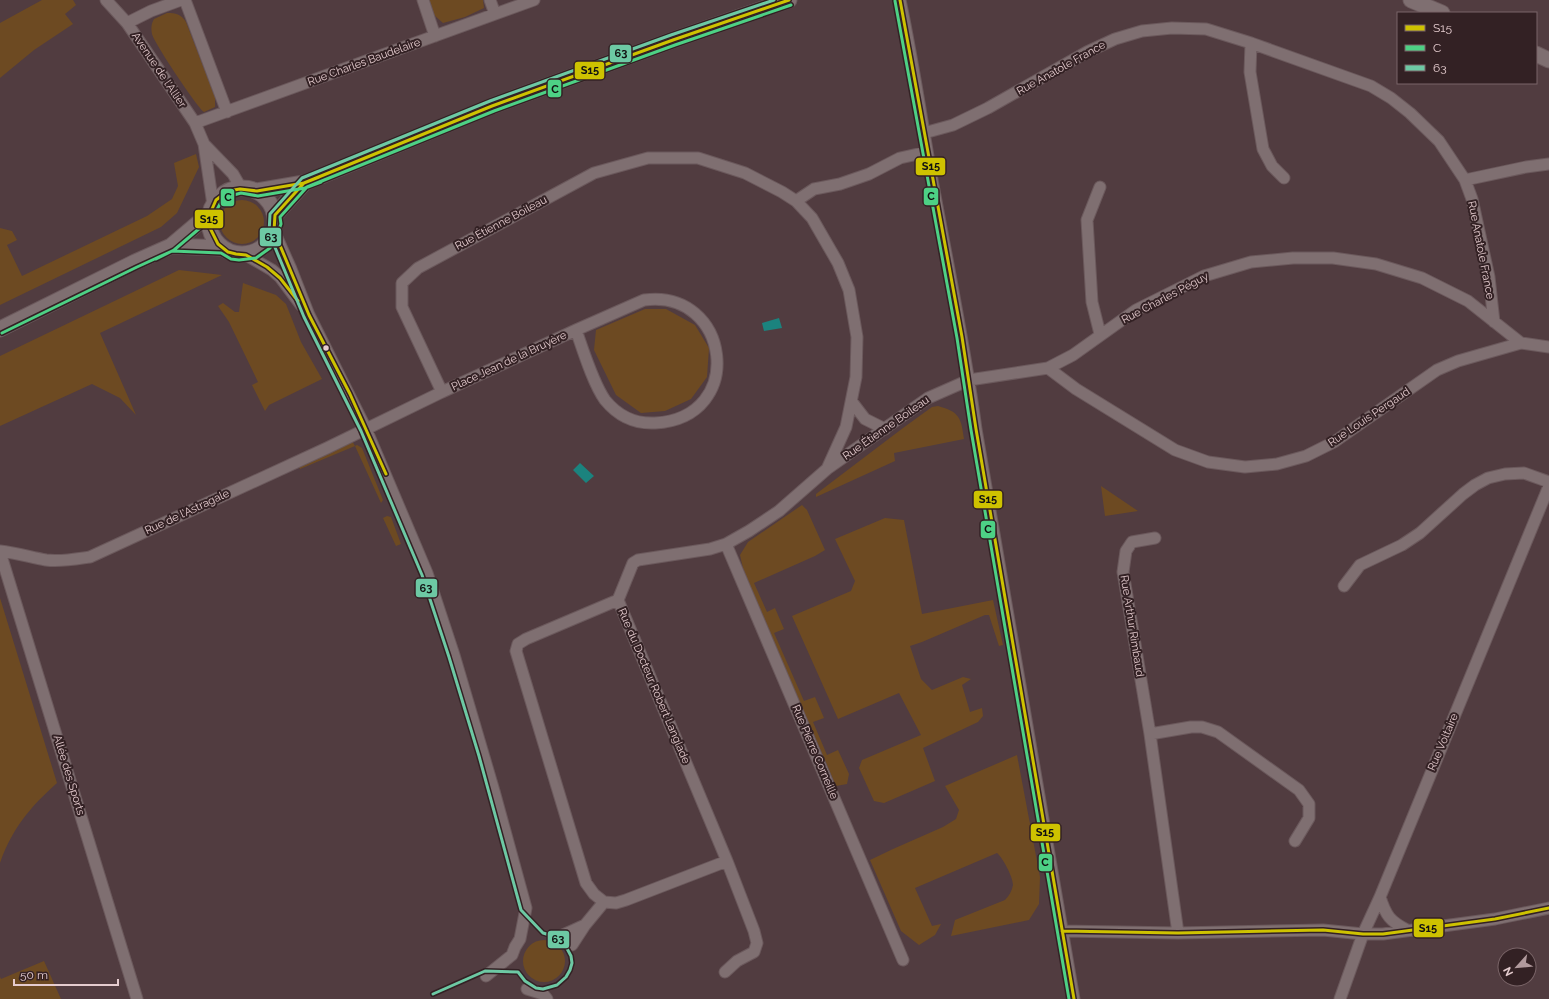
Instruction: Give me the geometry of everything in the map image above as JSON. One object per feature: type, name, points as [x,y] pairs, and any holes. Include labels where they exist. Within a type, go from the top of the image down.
[{"type":"main road","points":[[0,329],[135,262],[171,246],[212,209],[222,195],[228,191],[241,188],[257,191],[304,183],[492,106],[673,40],[789,0]]},
{"type":"main road","points":[[1411,0],[1440,12]]},
{"type":"main road","points":[[1537,54],[1549,60]]},
{"type":"main road","points":[[275,215],[304,183]]},
{"type":"main road","points":[[212,209],[210,229],[216,242],[222,248],[233,254],[246,255],[257,251],[267,244],[274,231],[275,215],[269,201],[257,191]]},
{"type":"main road","points":[[171,246],[222,248]]},
{"type":"street","name":"Avenue de l'Allier","points":[[106,0],[127,23],[195,123],[204,144],[212,209]]},
{"type":"street","points":[[127,23],[151,11],[181,0]]},
{"type":"street","points":[[185,0],[227,112]]},
{"type":"street","points":[[423,0],[436,36]]},
{"type":"street","points":[[490,0],[495,14]]},
{"type":"street","name":"Rue Charles Baudelaire","points":[[195,123],[534,0]]},
{"type":"street","points":[[900,0],[910,48],[927,152],[969,380],[976,429],[1074,999]]},
{"type":"street","name":"Rue Anatole France","points":[[924,133],[953,125],[988,108],[1087,52],[1115,39],[1142,31],[1172,28],[1206,29],[1252,43],[1371,86],[1391,98],[1410,113],[1439,141],[1464,180],[1472,199],[1489,277],[1494,322]]},
{"type":"street","points":[[1252,43],[1250,72],[1263,149],[1272,166],[1284,178]]},
{"type":"street","name":"Avenue de l'Allier","points":[[204,144],[233,174],[241,188]]},
{"type":"street","points":[[796,201],[814,190],[840,184],[869,174],[900,158],[927,152]]},
{"type":"street","name":"Rue Étienne Boileau","points":[[442,392],[402,307],[402,282],[418,268],[594,173],[648,158],[698,158],[745,173],[796,201],[812,218],[838,263],[849,290],[857,337],[856,377],[846,427],[827,469]]},
{"type":"street","points":[[1464,180],[1526,167],[1549,164]]},
{"type":"street","points":[[1100,187],[1087,220],[1092,302],[1100,334]]},
{"type":"street","points":[[274,231],[309,315],[366,429],[428,572],[488,769],[526,908],[520,939],[512,955],[486,976]]},
{"type":"street","points":[[246,255],[272,270],[280,277],[309,315]]},
{"type":"street","name":"Rue Charles Péguy","points":[[1048,368],[1073,355],[1100,334],[1136,310],[1204,276],[1251,262],[1293,258],[1333,258],[1376,264],[1422,278],[1468,301],[1521,343]]},
{"type":"street","name":"Place Jean de la Bruyère","points":[[442,392],[576,330],[644,300],[656,298],[667,299],[691,310],[706,326],[716,348],[717,370],[710,392],[704,401],[695,409],[674,420],[641,423],[629,419],[612,408],[599,389],[576,330]]},
{"type":"street","name":"Rue Louis Pergaud","points":[[1048,368],[1076,389],[1175,450],[1208,462],[1245,467],[1277,464],[1306,456],[1334,442],[1437,370],[1458,360],[1521,343],[1549,346]]},
{"type":"street","points":[[969,380],[1048,368]]},
{"type":"street","name":"Rue Étienne Boileau","points":[[618,600],[632,563],[638,560],[710,549],[726,544],[779,511],[827,469],[928,398],[969,380]]},
{"type":"street","points":[[366,429],[442,392]]},
{"type":"street","points":[[852,402],[865,419],[885,429]]},
{"type":"street","name":"Rue de l'Astragale","points":[[0,552],[18,553],[47,560],[68,561],[90,557],[366,429]]},
{"type":"street","points":[[1344,586],[1360,565],[1420,534],[1463,494],[1488,478],[1505,474],[1524,473],[1549,482]]},
{"type":"street","name":"Rue Voltaire","points":[[1340,999],[1363,934],[1380,897],[1549,486]]},
{"type":"street","name":"Rue Arthur Rimbaud","points":[[1155,538],[1132,542],[1126,551],[1123,572],[1150,734],[1178,934]]},
{"type":"street","name":"Rue Pierre Corneille","points":[[726,544],[903,960]]},
{"type":"street","name":"Allée des Sports","points":[[0,552],[137,999]]},
{"type":"street","name":"Rue du Docteur Robert Langlade","points":[[604,902],[594,894],[586,882],[516,651],[518,644],[526,639],[618,600],[727,861],[754,931],[757,943],[754,952],[737,960],[725,972]]},
{"type":"street","points":[[1150,734],[1191,727],[1202,727],[1218,732],[1299,790],[1309,804],[1309,818],[1295,841]]},
{"type":"street","points":[[572,945],[585,925],[604,902],[626,900],[727,861]]},
{"type":"street","points":[[1380,897],[1384,910],[1389,918],[1407,930]]},
{"type":"street","points":[[1062,931],[1178,934],[1323,930],[1363,934],[1383,934],[1495,919],[1549,908]]},
{"type":"street","points":[[563,935],[585,925]]},
{"type":"street","points":[[527,989],[545,996]]},
{"type":"shaded area","points":[[42,0],[73,0],[76,5],[65,14],[73,24],[34,50],[0,78],[0,23]]},
{"type":"shaded area","points":[[428,0],[483,0],[484,8],[465,17],[443,23],[434,15]]},
{"type":"shaded area","points":[[167,13],[178,14],[186,22],[215,97],[215,107],[204,112],[176,74],[152,34],[152,23],[154,19]]},
{"type":"shaded area","points":[[196,154],[199,167],[177,213],[161,227],[0,305],[0,228],[12,231],[17,240],[7,245],[22,276],[147,216],[172,199],[178,186],[174,163]]},
{"type":"shaded area","points":[[238,200],[246,200],[258,206],[264,218],[264,226],[258,238],[246,244],[238,244],[226,238],[220,226],[220,218],[226,206]]},
{"type":"shaded area","points":[[179,270],[222,275],[100,333],[136,415],[120,398],[92,384],[0,426],[0,356]]},
{"type":"shaded area","points":[[243,283],[276,295],[286,304],[301,342],[322,379],[269,405],[265,411],[252,385],[258,382],[229,322],[218,306],[223,303],[235,312],[239,312]]},
{"type":"shaded area","points":[[645,309],[666,309],[695,325],[709,348],[707,377],[691,399],[665,411],[641,413],[616,395],[594,350],[596,330]]},
{"type":"shaded area","points":[[938,406],[951,411],[958,417],[962,426],[964,439],[894,453],[895,461],[816,497],[816,494],[903,428],[932,407]]},
{"type":"shaded area","points":[[352,441],[355,446],[300,469],[298,466]]},
{"type":"shaded area","points":[[357,445],[362,448],[383,500],[381,503],[355,446]]},
{"type":"shaded area","points":[[1101,486],[1138,511],[1105,516]]},
{"type":"shaded area","points":[[802,505],[807,510],[825,550],[815,556],[754,583],[767,612],[775,608],[784,629],[774,633],[804,701],[815,697],[824,718],[813,722],[827,755],[838,750],[849,774],[847,784],[836,786],[749,584],[740,555],[748,542]]},
{"type":"shaded area","points":[[387,516],[391,517],[401,544],[396,546],[383,518]]},
{"type":"shaded area","points":[[885,518],[904,520],[922,614],[993,600],[1003,645],[999,646],[989,615],[985,615],[910,646],[921,679],[932,690],[963,677],[971,679],[962,685],[970,712],[982,708],[983,716],[978,722],[923,748],[935,781],[884,803],[874,801],[859,768],[862,760],[921,735],[899,693],[838,719],[792,616],[851,591],[855,581],[835,539]]},
{"type":"shaded area","points":[[0,598],[57,783],[38,801],[23,819],[10,840],[0,863]]},
{"type":"shaded area","points":[[1017,755],[1040,877],[1039,904],[1029,920],[951,936],[955,920],[1005,900],[1008,897],[1012,889],[1013,882],[1005,863],[997,853],[915,888],[932,926],[941,924],[935,935],[919,945],[901,931],[870,860],[943,827],[956,819],[959,810],[945,786]]},
{"type":"shaded area","points":[[544,940],[559,946],[565,961],[559,976],[544,982],[529,976],[523,961],[529,946]]},
{"type":"shaded area","points":[[44,961],[61,999],[0,999],[0,977],[1,979]]},
{"type":"water","points":[[779,318],[782,328],[764,331],[762,323]]},
{"type":"water","points":[[580,463],[594,476],[586,483],[573,470]]},
{"type":"transit line","name":"63","points":[[433,994],[485,971],[518,972],[525,981],[536,988],[543,989],[557,985],[566,977],[572,963],[571,956],[564,943],[553,936],[543,933],[521,910],[479,756],[422,575],[361,431],[304,317],[269,233],[270,214],[302,178],[490,101],[671,35],[774,0]]},
{"type":"transit line","name":"S15","points":[[386,474],[350,394],[309,315],[274,231],[275,215],[304,183],[492,106],[673,40],[789,0]]},
{"type":"transit line","name":"S15","points":[[900,0],[962,337],[976,429],[1074,999]]},
{"type":"transit line","name":"C","points":[[895,1],[957,338],[971,430],[1069,999]]},
{"type":"transit line","name":"C","points":[[2,333],[172,251],[221,253],[231,259],[239,260],[256,258],[270,248],[275,240],[281,224],[280,217],[307,187],[494,111],[675,45],[791,5]]},
{"type":"transit line","name":"S15","points":[[298,301],[280,278],[267,267],[246,255],[228,252],[218,244],[210,228],[209,216],[216,200],[228,191],[240,189],[257,191],[304,183],[319,177]]},
{"type":"transit line","name":"C","points":[[156,259],[174,250],[213,217],[221,202],[230,196],[241,193],[258,196],[305,188],[321,182]]},
{"type":"transit line","name":"S15","points":[[1062,931],[1178,933],[1323,930],[1363,934],[1383,934],[1495,919],[1549,908]]}]
